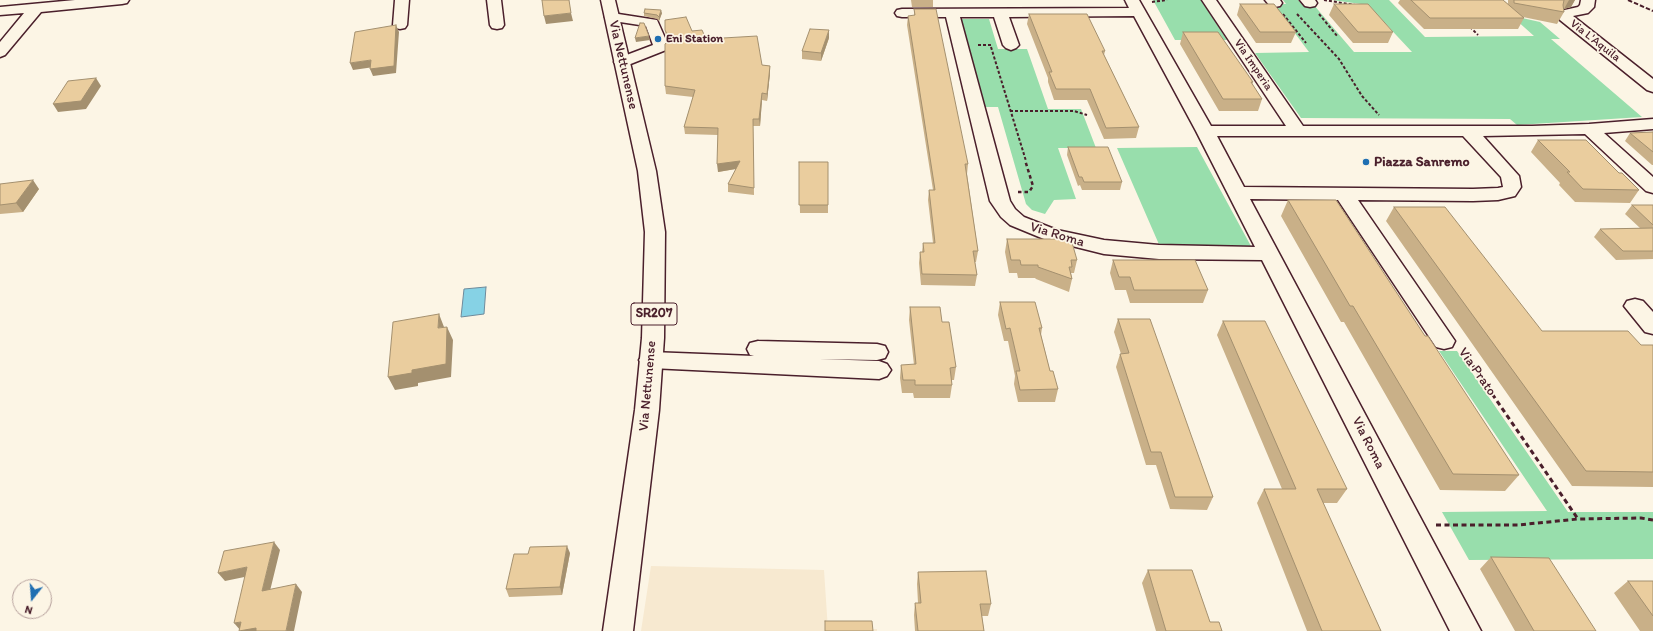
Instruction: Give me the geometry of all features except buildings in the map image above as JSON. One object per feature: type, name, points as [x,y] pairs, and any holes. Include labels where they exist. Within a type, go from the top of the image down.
[{"type":"street","points":[[0,11],[122,0]]},
{"type":"street","points":[[400,25],[402,0]]},
{"type":"street","points":[[494,0],[497,25]]},
{"type":"street","name":"Via Imperia","points":[[1210,0],[1297,130]]},
{"type":"street","name":"Via L'Aquila","points":[[1588,0],[1587,7],[1583,10],[1565,14],[1565,17],[1653,87]]},
{"type":"street","name":"Via Roma","points":[[902,13],[1000,12],[1135,6],[1205,132],[1270,254],[1466,631]]},
{"type":"street","points":[[0,52],[36,8]]},
{"type":"street","points":[[610,9],[652,23],[661,47],[622,62]]},
{"type":"street","name":"Via Nettunense","points":[[610,9],[647,171],[655,232],[652,353],[647,410],[618,631]]},
{"type":"street","points":[[1000,12],[1011,45]]},
{"type":"street","name":"Via Roma","points":[[952,13],[998,191],[1004,208],[1012,217],[1022,224],[1052,235],[1085,244],[1126,250],[1270,254]]},
{"type":"street","points":[[1205,132],[1297,130],[1469,132],[1589,130],[1653,124]]},
{"type":"street","points":[[1589,130],[1653,187]]},
{"type":"street","points":[[1237,193],[1473,195],[1508,192],[1512,187],[1510,176],[1469,132]]},
{"type":"street","name":"Via Prato","points":[[1344,194],[1444,342]]},
{"type":"street","points":[[1635,306],[1653,326]]},
{"type":"street","points":[[652,353],[878,361]]},
{"type":"path","points":[[1313,1],[1360,5]]},
{"type":"path","points":[[1306,22],[1339,59],[1362,96],[1393,131]]},
{"type":"path","points":[[1468,25],[1478,36]]},
{"type":"path","points":[[961,45],[1011,45]]},
{"type":"path","points":[[990,45],[1033,186],[1029,192],[998,191]]},
{"type":"path","points":[[1010,111],[1074,111],[1087,114]]},
{"type":"path","name":"Via Prato","points":[[1444,342],[1456,341],[1578,519]]},
{"type":"path","points":[[1410,525],[1518,525],[1578,519],[1641,518],[1653,520]]},
{"type":"shaded area","points":[[651,566],[824,570],[828,630],[877,629],[877,631],[641,631]]},
{"type":"green space","points":[[1153,0],[1201,0],[1227,40],[1175,40]]},
{"type":"green space","points":[[1283,0],[1298,0],[1302,4],[1313,4],[1354,52],[1412,52],[1368,5],[1332,0],[1389,0],[1425,37],[1534,36],[1496,2],[1522,18],[1540,22],[1560,39],[1551,39],[1642,117],[1517,125],[1510,119],[1301,118],[1255,53],[1309,52],[1273,4],[1286,4]]},
{"type":"green space","points":[[960,19],[989,19],[998,49],[1027,49],[1048,109],[1081,109],[1096,148],[1058,148],[1076,199],[1054,200],[1045,214],[1032,210],[1026,204],[998,107],[983,107]]},
{"type":"green space","points":[[1197,147],[1252,248],[1161,249],[1117,148]]},
{"type":"green space","points":[[1439,351],[1457,351],[1568,512],[1653,512],[1653,559],[1469,560],[1442,512],[1547,511]]},
{"type":"water","points":[[486,287],[484,314],[461,317],[464,289]]},
{"type":"railway","points":[[1628,0],[1653,11]]},
{"type":"place","name":"Eni Station","points":[[658,39]]},
{"type":"place","name":"Piazza Sanremo","points":[[1366,162]]}]
